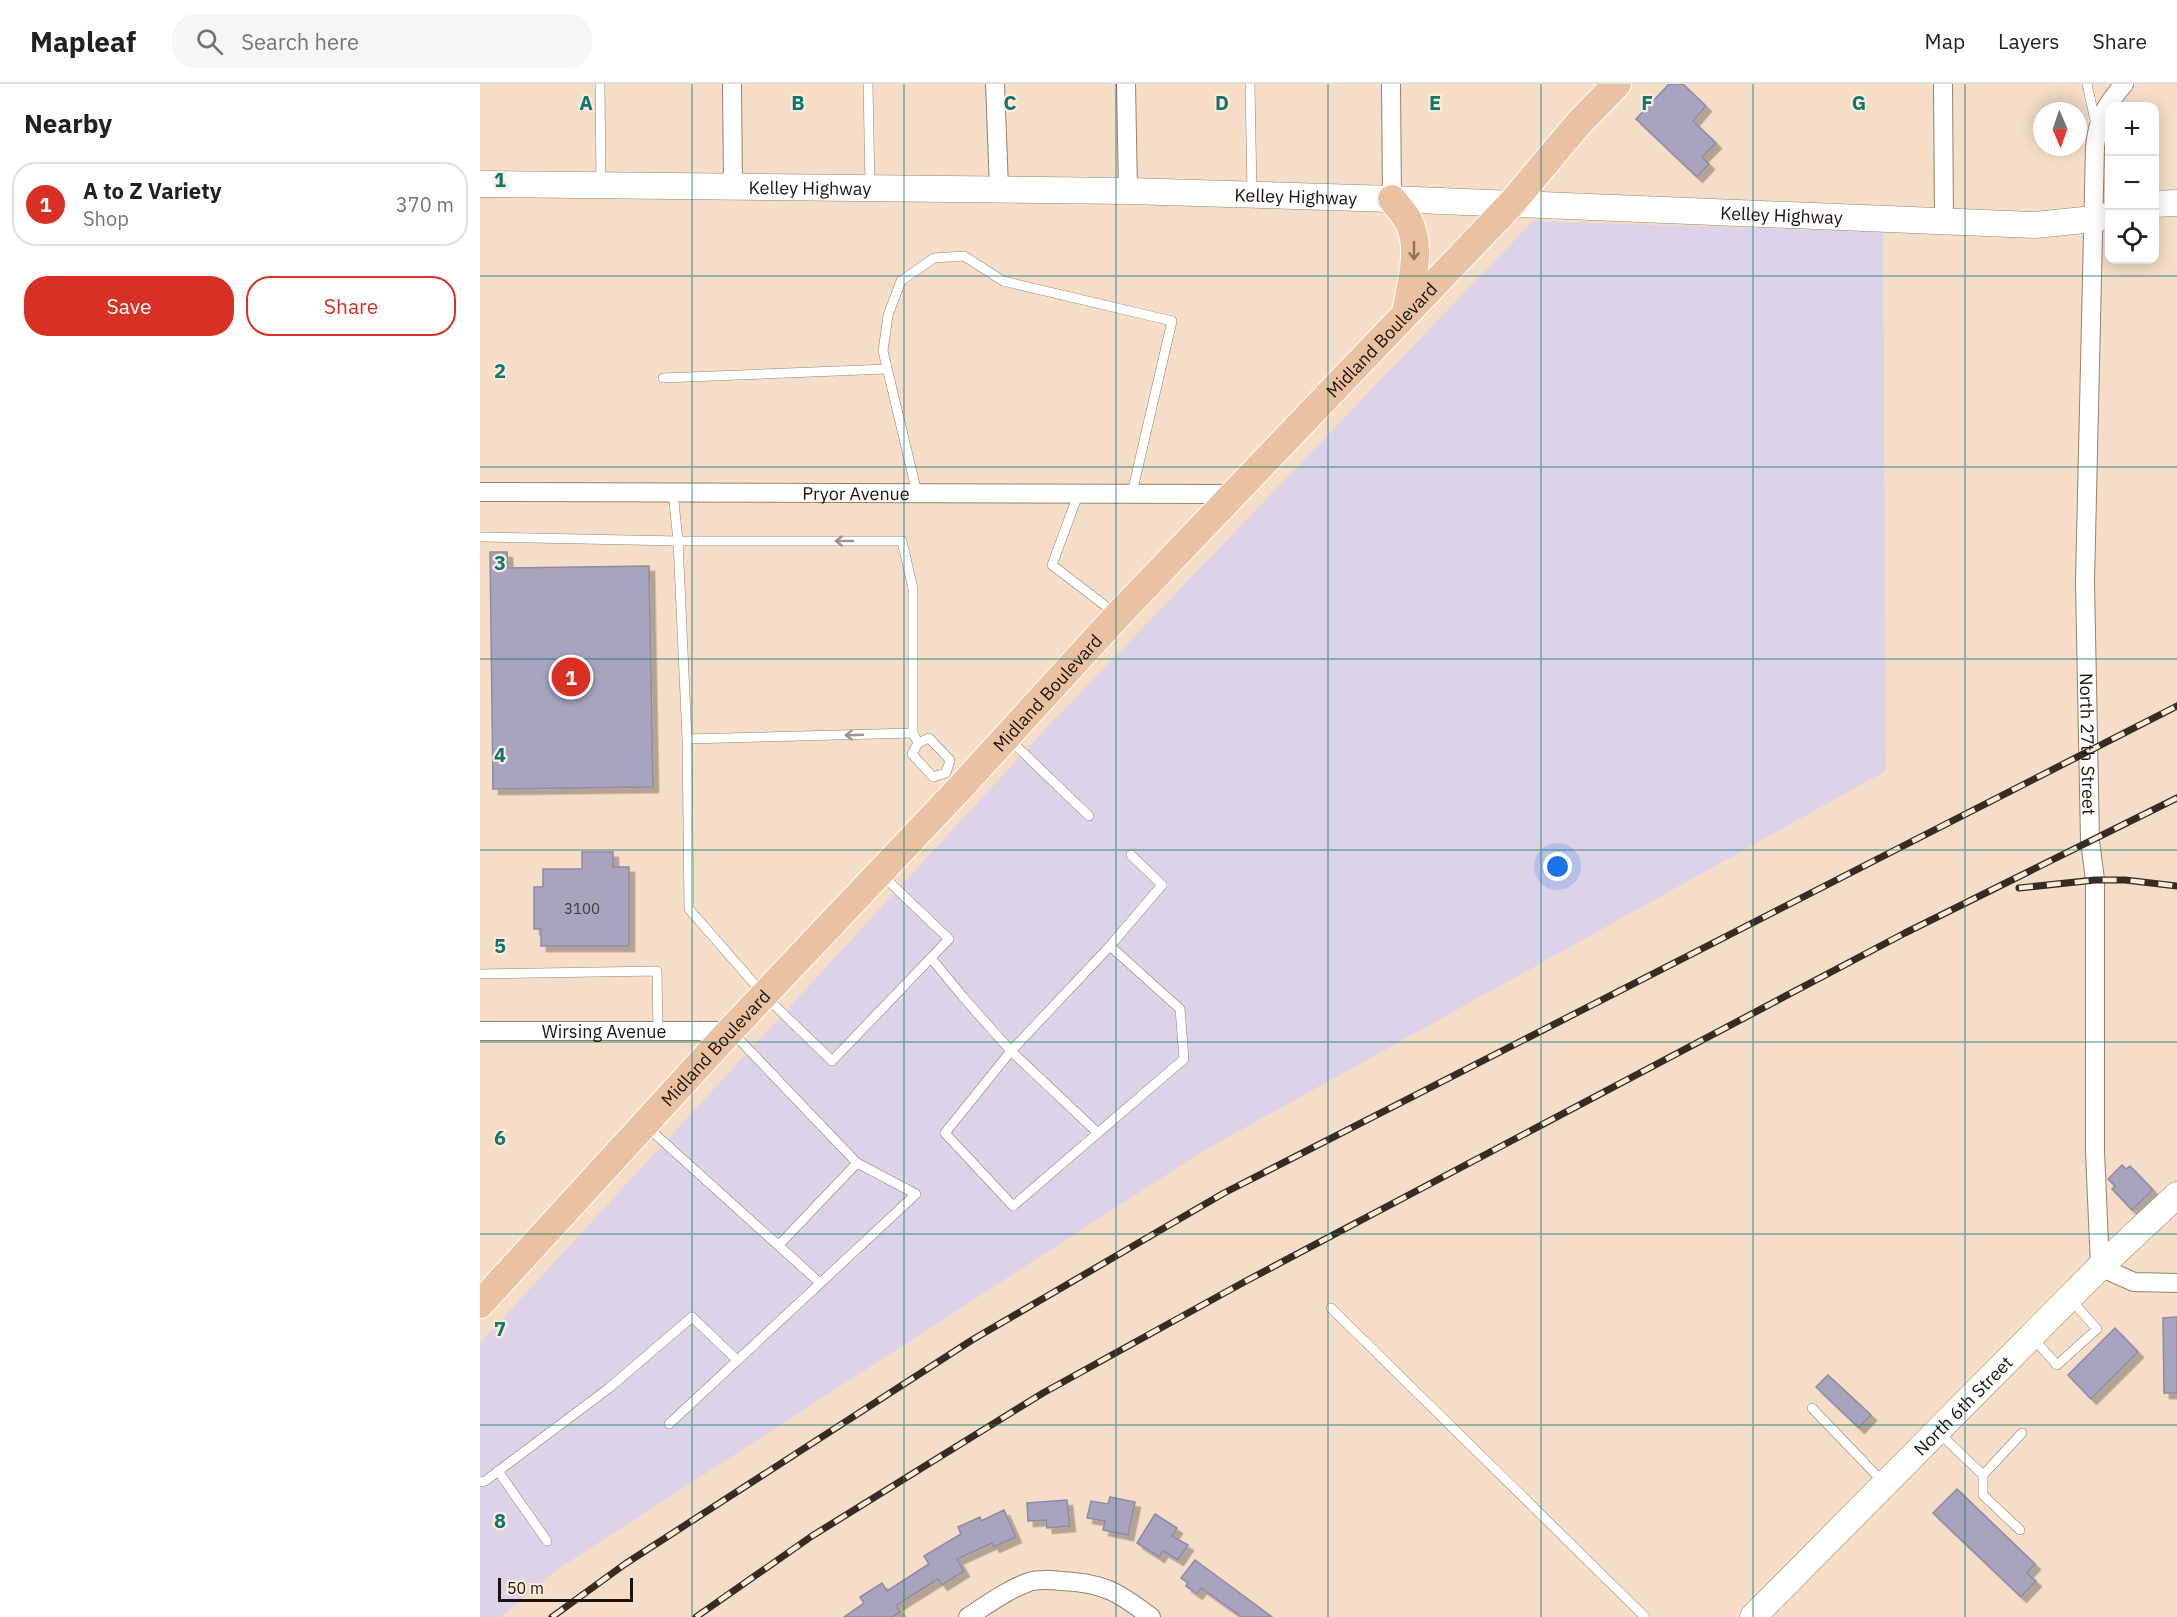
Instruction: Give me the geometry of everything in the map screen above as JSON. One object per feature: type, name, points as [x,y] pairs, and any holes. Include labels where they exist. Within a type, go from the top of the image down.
[{"type":"main road","name":"Midland Boulevard","points":[[482,1295],[880,873],[952,781],[1006,736],[1232,494],[1511,204],[1579,123],[1617,84]]},
{"type":"main road","points":[[1392,199],[1409,222],[1414,243],[1414,266],[1406,313]]},
{"type":"street","points":[[732,84],[733,186]]},
{"type":"street","points":[[995,84],[999,188]]},
{"type":"street","points":[[1126,84],[1128,191]]},
{"type":"street","points":[[1391,84],[1392,199]]},
{"type":"street","points":[[1943,84],[1944,222]]},
{"type":"street","points":[[2097,127],[2109,101],[2124,84]]},
{"type":"street","name":"North 27th Street","points":[[2097,127],[2102,217],[2085,582],[2091,853],[2095,880],[2095,1152],[2100,1267]]},
{"type":"street","name":"Kelley Highway","points":[[480,184],[1128,191],[1392,199],[2035,225],[2102,217]]},
{"type":"street","points":[[2159,204],[2177,203]]},
{"type":"street","name":"Pryor Avenue","points":[[480,492],[1232,494]]},
{"type":"street","name":"Wirsing Avenue","points":[[480,1031],[730,1030]]},
{"type":"street","name":"North 6th Street","points":[[1753,1617],[2100,1267],[2177,1195]]},
{"type":"street","points":[[2100,1267],[2134,1282],[2177,1283]]},
{"type":"street","points":[[968,1617],[1005,1593],[1032,1581],[1056,1580],[1089,1582],[1122,1595],[1151,1617]]},
{"type":"lane","points":[[600,84],[601,185]]},
{"type":"lane","points":[[868,84],[870,187]]},
{"type":"lane","points":[[1250,84],[1252,195]]},
{"type":"lane","points":[[2087,84],[2097,127]]},
{"type":"lane","points":[[917,493],[883,351],[888,315],[901,281],[934,258],[964,256],[1003,281],[1172,321],[1132,493]]},
{"type":"lane","points":[[663,378],[887,369]]},
{"type":"lane","points":[[673,492],[678,541],[687,739],[689,909],[765,996],[832,1061],[949,939],[880,873]]},
{"type":"lane","points":[[1079,492],[1052,565],[1118,615]]},
{"type":"lane","points":[[480,537],[678,541],[902,541],[913,590],[913,733],[918,743]]},
{"type":"lane","points":[[687,739],[913,733]]},
{"type":"lane","points":[[1006,736],[1089,816]]},
{"type":"lane","points":[[929,738],[950,760],[952,781],[933,777],[912,754],[918,743],[929,738]]},
{"type":"lane","points":[[1110,946],[1180,1009],[1184,1059],[1013,1206],[945,1133],[1011,1051],[1110,946],[1162,885],[1131,855]]},
{"type":"lane","points":[[931,958],[1011,1051],[1098,1133]]},
{"type":"lane","points":[[480,974],[657,971],[658,1031]]},
{"type":"lane","points":[[669,1424],[916,1194],[857,1164],[730,1030]]},
{"type":"lane","points":[[645,1124],[820,1283]]},
{"type":"lane","points":[[780,1245],[857,1164]]},
{"type":"lane","points":[[2031,1337],[2057,1365],[2097,1329],[2069,1298]]},
{"type":"lane","points":[[1331,1308],[1645,1617]]},
{"type":"lane","points":[[480,1482],[485,1481],[609,1388],[692,1317],[737,1360]]},
{"type":"lane","points":[[1812,1408],[1884,1484]]},
{"type":"lane","points":[[1937,1431],[1983,1475]]},
{"type":"lane","points":[[2020,1530],[1983,1495],[1983,1475],[2022,1433]]},
{"type":"lane","points":[[498,1471],[547,1541]]},
{"type":"shaded area","points":[[1533,221],[1883,232],[1886,771],[1203,1151],[558,1569],[501,1617],[480,1617],[480,1343],[1038,737]]},
{"type":"building","points":[[1669,84],[1683,84],[1706,106],[1693,121],[1716,143],[1702,157],[1709,164],[1697,177],[1636,119]]},
{"type":"building","points":[[490,552],[507,552],[508,568],[649,566],[653,787],[493,789]]},
{"type":"building","points":[[582,852],[613,852],[613,867],[629,867],[629,946],[541,946],[541,929],[534,929],[534,887],[543,887],[543,869],[582,869]]},
{"type":"building","points":[[2122,1165],[2126,1169],[2130,1166],[2153,1190],[2132,1210],[2112,1189],[2115,1186],[2108,1179]]},
{"type":"building","points":[[2177,1317],[2177,1393],[2164,1393],[2163,1318]]},
{"type":"building","points":[[2115,1328],[2138,1352],[2091,1399],[2068,1375]]},
{"type":"building","points":[[1828,1375],[1871,1415],[1859,1428],[1816,1387]]},
{"type":"building","points":[[1957,1489],[2035,1564],[2027,1573],[2036,1581],[2021,1597],[1933,1513]]},
{"type":"building","points":[[1110,1497],[1135,1502],[1128,1535],[1103,1530],[1105,1521],[1087,1518],[1091,1501],[1108,1504]]},
{"type":"building","points":[[1067,1500],[1070,1526],[1047,1528],[1046,1520],[1028,1521],[1027,1503]]},
{"type":"building","points":[[1004,1510],[1016,1537],[994,1547],[992,1543],[957,1559],[964,1571],[942,1585],[938,1579],[911,1596],[896,1606],[900,1612],[892,1617],[844,1617],[864,1603],[860,1597],[882,1583],[887,1591],[929,1564],[924,1556],[961,1534],[958,1527],[980,1517],[981,1521]]},
{"type":"building","points":[[1155,1514],[1177,1528],[1172,1536],[1188,1545],[1178,1560],[1163,1551],[1159,1557],[1137,1543]]},
{"type":"building","points":[[1195,1560],[1272,1617],[1242,1617],[1201,1588],[1197,1594],[1186,1586],[1188,1583],[1181,1578]]},
{"type":"railway","points":[[552,1617],[625,1564],[972,1340],[1224,1193],[2177,706]]},
{"type":"railway","points":[[696,1617],[812,1536],[1043,1393],[1246,1281],[1905,933],[2177,798]]},
{"type":"railway","points":[[2019,888],[2095,880],[2125,880],[2177,886]]},
{"type":"place","name":"A to Z Variety","points":[[571,677]]}]
